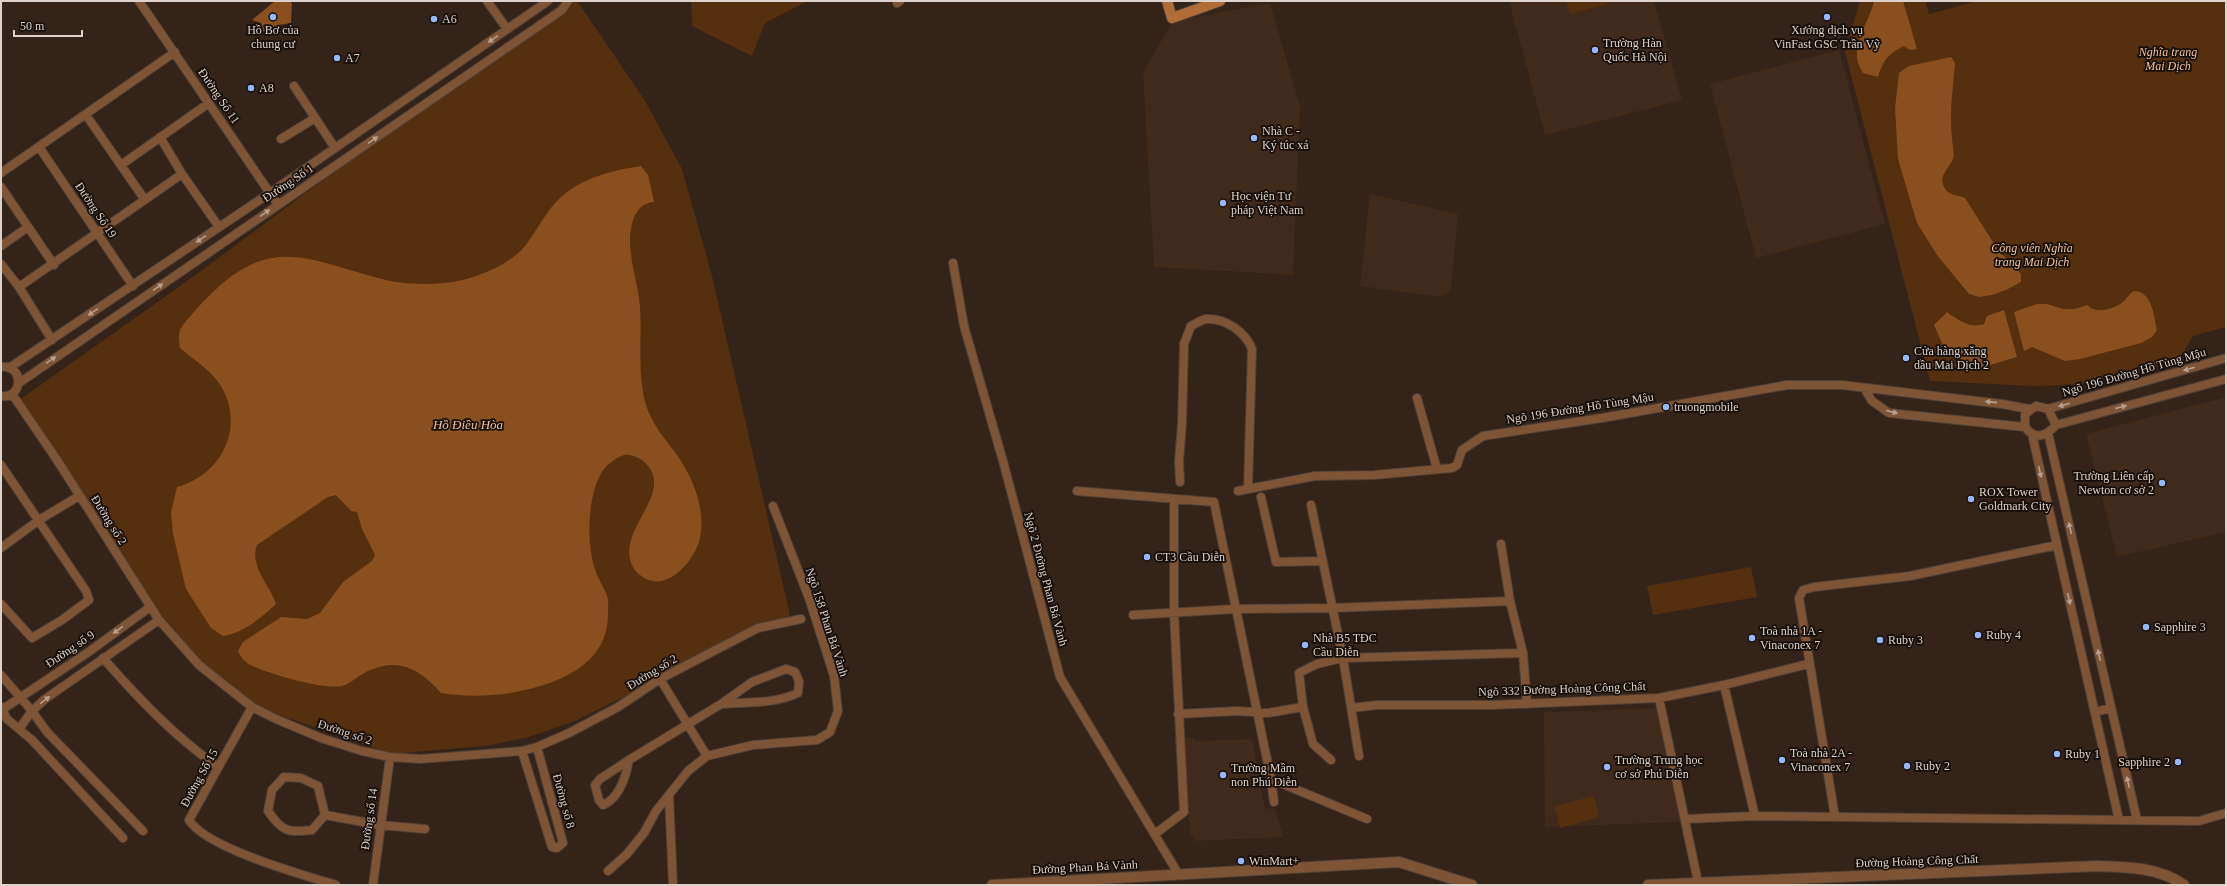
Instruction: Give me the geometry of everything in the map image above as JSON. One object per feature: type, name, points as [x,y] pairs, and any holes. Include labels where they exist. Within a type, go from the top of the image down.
[{"type":"main road","points":[[1166,1],[1172,18],[1220,1]]},
{"type":"street","name":"Đường Số 11","points":[[139,1],[278,205]]},
{"type":"street","points":[[487,1],[507,29]]},
{"type":"street","name":"Đường Số 1","points":[[5,368],[52,340],[133,286],[548,1]]},
{"type":"street","name":"Đường Số 1","points":[[19,383],[551,18],[562,10],[568,1]]},
{"type":"street","points":[[1,173],[175,52]]},
{"type":"street","points":[[294,86],[335,148]]},
{"type":"street","points":[[121,165],[209,103]]},
{"type":"street","points":[[86,115],[145,200]]},
{"type":"street","points":[[281,139],[315,118]]},
{"type":"street","points":[[160,137],[182,174],[219,227]]},
{"type":"street","name":"Đường Số 19","points":[[39,147],[133,286]]},
{"type":"street","points":[[19,287],[54,265],[182,174]]},
{"type":"street","points":[[1,187],[54,265]]},
{"type":"street","points":[[1,246],[28,227]]},
{"type":"street","name":"Ngõ 2 Đường Phan Bá Vành","points":[[953,263],[964,326],[1003,461],[1060,677],[1179,875]]},
{"type":"street","points":[[1,264],[19,287],[52,340]]},
{"type":"street","points":[[1180,482],[1179,461],[1183,418],[1184,344],[1191,326],[1205,319],[1219,321],[1239,330],[1248,339],[1252,349],[1248,489]]},
{"type":"street","name":"Ngõ 196 Đường Hồ Tùng Mậu","points":[[2048,409],[2226,358]]},
{"type":"street","points":[[1,396],[12,394],[17,389],[19,383],[18,375],[5,368]]},
{"type":"street","points":[[2032,434],[2042,436],[2048,433],[2056,424],[2226,379]]},
{"type":"street","name":"Ngõ 196 Đường Hồ Tùng Mậu","points":[[1437,469],[1452,468],[1457,465],[1462,450],[1483,436],[1602,418],[1787,385],[1842,385],[2002,404],[2029,409]]},
{"type":"street","points":[[1864,388],[1872,401],[1889,413],[1999,423],[2025,427],[2032,434],[2119,820]]},
{"type":"street","name":"Đường số 2","points":[[12,394],[150,607],[159,620],[199,665],[252,707],[321,738],[362,751],[390,757],[420,759],[522,751],[537,747],[618,707],[660,679],[758,628],[802,619]]},
{"type":"street","points":[[1238,492],[1315,476],[1374,475],[1437,469],[1417,398]]},
{"type":"street","points":[[2025,427],[2025,414],[2029,409],[2036,406],[2048,409],[2056,424]]},
{"type":"street","points":[[2048,433],[2137,820]]},
{"type":"street","points":[[1,465],[86,591],[89,600],[62,620],[32,638],[1,604]]},
{"type":"street","points":[[1077,491],[1214,502],[1271,780],[1274,802]]},
{"type":"street","points":[[1,548],[39,520],[79,496]]},
{"type":"street","points":[[1261,497],[1276,562],[1323,561]]},
{"type":"street","points":[[1155,834],[1184,812],[1174,613],[1174,499]]},
{"type":"street","points":[[1311,504],[1344,658],[1358,756]]},
{"type":"street","name":"Ngõ 158 Phan Bá Vành","points":[[608,871],[627,854],[644,833],[656,811],[688,771],[707,756],[753,745],[817,740],[830,732],[838,711],[834,676],[809,598],[773,506]]},
{"type":"street","points":[[1501,544],[1510,601],[1523,653],[1527,704]]},
{"type":"street","points":[[1835,817],[1798,598],[1803,590],[1814,587],[1910,576],[2057,546]]},
{"type":"street","points":[[1133,615],[1235,610],[1333,608],[1510,601]]},
{"type":"street","name":"Đường số 9","points":[[2,708],[90,651],[150,607]]},
{"type":"street","points":[[19,728],[32,711],[103,658],[159,620]]},
{"type":"street","points":[[1331,760],[1314,744],[1302,707],[1299,673],[1317,664],[1344,658],[1523,653]]},
{"type":"street","points":[[103,658],[143,703],[190,747],[218,767]]},
{"type":"street","points":[[1659,698],[1724,685],[1808,664]]},
{"type":"street","points":[[630,760],[626,776],[618,791],[610,802],[604,806],[599,800],[595,785],[600,779],[630,760],[688,725],[752,682],[786,669],[795,672],[800,680],[798,693],[791,696],[759,702],[720,704]]},
{"type":"street","points":[[1,675],[32,711],[47,732],[143,831]]},
{"type":"street","points":[[660,679],[707,756]]},
{"type":"street","points":[[1724,685],[1755,816]]},
{"type":"street","name":"Ngõ 332 Đường Hoàng Công Chất","points":[[1351,708],[1436,704],[1527,704],[1659,698],[1686,819],[1698,882]]},
{"type":"street","name":"Đường Số 15","points":[[252,707],[189,820],[192,825],[208,836],[232,848],[294,872],[336,885]]},
{"type":"street","points":[[1178,714],[1237,711],[1268,713],[1302,707]]},
{"type":"street","points":[[2,708],[4,722],[19,728],[32,740],[123,838]]},
{"type":"street","points":[[2095,712],[2111,708]]},
{"type":"street","name":"Đường số 8","points":[[522,751],[552,848],[556,848],[563,844],[537,747]]},
{"type":"street","name":"Đường số 14","points":[[373,885],[390,757]]},
{"type":"street","points":[[284,777],[301,778],[318,786],[325,815],[312,830],[292,832],[276,824],[268,811],[272,790],[284,777]]},
{"type":"street","points":[[1271,780],[1367,819]]},
{"type":"street","points":[[669,796],[673,885]]},
{"type":"street","points":[[1686,819],[1755,816],[2199,821],[2226,813]]},
{"type":"street","points":[[325,815],[380,825],[425,829]]},
{"type":"street","points":[[1179,875],[1399,862],[1472,885]]},
{"type":"street","name":"Đường Hoàng Công Chất","points":[[1648,885],[2097,866],[2133,868],[2153,871],[2174,878],[2184,885]]},
{"type":"street","name":"Đường Phan Bá Vành","points":[[992,885],[1179,875]]},
{"type":"shaded area","name":"Trường Hàn Quốc Hà Nội","points":[[1509,1],[1654,1],[1682,100],[1545,135]]},
{"type":"shaded area","name":"Học viện Tư pháp Việt Nam","points":[[1270,3],[1300,106],[1293,275],[1154,267],[1143,72],[1173,21]]},
{"type":"shaded area","points":[[1839,50],[1885,224],[1756,258],[1710,84]]},
{"type":"shaded area","points":[[1370,194],[1458,214],[1451,291],[1440,297],[1360,286]]},
{"type":"shaded area","name":"Trường Liên cấp Newton cơ sở 2","points":[[2226,397],[2226,532],[2117,557],[2086,434]]},
{"type":"shaded area","name":"Trường Trung học cơ sở Phú Diễn","points":[[1657,708],[1681,822],[1545,827],[1544,712]]},
{"type":"shaded area","name":"Trường Mầm non Phú Diễn","points":[[1185,738],[1194,738],[1195,741],[1252,739],[1265,808],[1275,809],[1283,837],[1195,841],[1195,837],[1190,836]]},
{"type":"green space","points":[[564,1],[577,1],[644,99],[682,169],[712,276],[790,615],[577,720],[529,737],[485,746],[392,754],[253,706],[201,664],[151,606],[18,401],[201,271]]},
{"type":"green space","points":[[691,1],[808,1],[765,23],[752,56],[692,26]]},
{"type":"green space","points":[[1566,1],[1607,1],[1608,4],[1570,14]]},
{"type":"green space","name":"Công viên Nghĩa trang Mai Dịch","points":[[1860,1],[1925,1],[1929,14],[1977,1],[2226,1],[2226,327],[2193,336],[2178,361],[2083,384],[2036,386],[1930,381],[1845,52]]},
{"type":"green space","points":[[1751,567],[1757,597],[1653,615],[1647,586]]},
{"type":"green space","points":[[1594,796],[1599,817],[1560,828],[1554,806]]},
{"type":"water","name":"Hồ Bơ của chung cư","points":[[275,1],[290,1],[292,4],[291,23],[278,25],[272,32],[264,33],[261,23],[252,20]]},
{"type":"water","points":[[1874,1],[1903,1],[1917,49],[1910,50],[1904,46],[1894,51],[1884,62],[1878,77],[1863,73],[1858,64],[1857,55],[1860,37]]},
{"type":"water","points":[[1951,57],[1955,63],[1951,119],[1954,154],[1951,163],[1944,173],[1942,181],[1943,185],[1950,193],[1965,198],[2000,253],[2010,261],[2021,274],[2021,282],[1992,295],[1979,297],[1969,294],[1937,255],[1917,223],[1898,159],[1895,108],[1899,73],[1909,66]]},
{"type":"water","name":"Hồ Điều Hòa","points":[[641,166],[648,175],[654,202],[644,205],[636,213],[633,220],[630,241],[632,264],[640,307],[640,357],[643,393],[646,405],[655,425],[683,464],[693,484],[700,505],[700,538],[692,556],[685,565],[678,573],[669,579],[659,581],[650,580],[640,575],[632,566],[630,559],[630,546],[634,533],[652,495],[654,483],[651,471],[642,460],[633,456],[624,455],[616,459],[604,469],[598,479],[591,504],[589,532],[590,546],[596,573],[607,596],[607,628],[598,649],[591,658],[574,672],[552,682],[525,690],[497,695],[469,696],[441,693],[425,677],[408,668],[398,665],[378,667],[366,672],[345,685],[333,687],[294,680],[247,663],[238,651],[243,642],[281,617],[307,619],[320,613],[343,582],[372,561],[375,555],[362,529],[357,512],[351,511],[336,495],[328,497],[257,545],[255,553],[258,568],[276,604],[258,619],[238,632],[223,636],[211,628],[186,589],[173,534],[171,512],[177,487],[193,481],[206,472],[217,460],[225,446],[230,431],[231,415],[227,399],[219,383],[206,369],[180,348],[179,332],[196,309],[229,278],[250,265],[269,259],[289,257],[309,259],[394,282],[411,284],[454,282],[477,276],[499,266],[518,253],[529,241],[556,202],[575,187],[585,181],[607,173]]},
{"type":"water","points":[[2134,291],[2145,295],[2151,305],[2157,330],[2152,337],[2141,343],[2080,359],[2065,361],[2032,347],[2024,351],[2014,312],[2037,304],[2047,304],[2063,309],[2074,309],[2088,305],[2095,310],[2105,310],[2119,305]]},
{"type":"water","points":[[2004,310],[2017,357],[1973,370],[1945,350],[1934,325],[1947,312],[1964,323],[1969,325],[1979,325],[1984,324],[1987,316]]},
{"type":"place","name":"Hồ Bơ của chung cư","points":[[273,17]]},
{"type":"place","name":"Xưởng dịch vụ VinFast GSC Trần Vỹ","points":[[1827,17]]},
{"type":"place","name":"A6","points":[[434,19]]},
{"type":"place","name":"Trường Hàn Quốc Hà Nội","points":[[1595,50]]},
{"type":"place","name":"A7","points":[[337,58]]},
{"type":"place","name":"A8","points":[[251,88]]},
{"type":"place","name":"Nhà C - Ký túc xá","points":[[1254,138]]},
{"type":"place","name":"Học viện Tư pháp Việt Nam","points":[[1223,203]]},
{"type":"place","name":"Cửa hàng xăng dầu Mai Dịch 2","points":[[1906,358]]},
{"type":"place","name":"truongmobile","points":[[1666,407]]},
{"type":"place","name":"Trường Liên cấp Newton cơ sở 2","points":[[2162,483]]},
{"type":"place","name":"ROX Tower Goldmark City","points":[[1971,499]]},
{"type":"place","name":"CT3 Cầu Diễn","points":[[1147,557]]},
{"type":"place","name":"Sapphire 3","points":[[2146,627]]},
{"type":"place","name":"Ruby 4","points":[[1978,635]]},
{"type":"place","name":"Toà nhà 1A - Vinaconex 7","points":[[1752,638]]},
{"type":"place","name":"Ruby 3","points":[[1880,640]]},
{"type":"place","name":"Nhà B5 TĐC Cầu Diễn","points":[[1305,645]]},
{"type":"place","name":"Ruby 1","points":[[2057,754]]},
{"type":"place","name":"Toà nhà 2A - Vinaconex 7","points":[[1782,760]]},
{"type":"place","name":"Sapphire 2","points":[[2178,762]]},
{"type":"place","name":"Ruby 2","points":[[1907,766]]},
{"type":"place","name":"Trường Trung học cơ sở Phú Diễn","points":[[1607,767]]},
{"type":"place","name":"Trường Mầm non Phú Diễn","points":[[1223,775]]},
{"type":"place","name":"WinMart+","points":[[1241,861]]},
{"type":"park label","name":"Nghĩa trang Mai Dịch","points":[[2168,59]]}]
